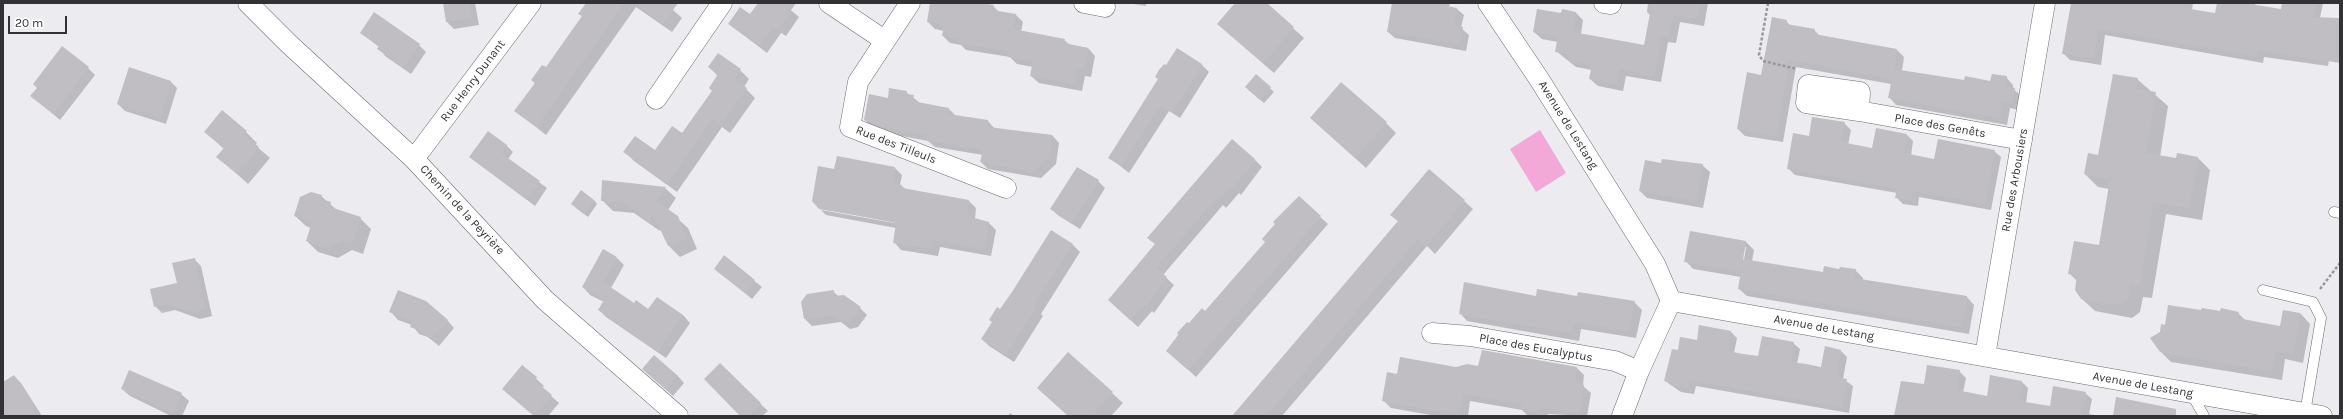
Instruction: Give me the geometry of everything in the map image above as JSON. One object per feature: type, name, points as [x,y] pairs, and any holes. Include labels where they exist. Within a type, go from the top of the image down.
[{"type":"street","name":"Chemin de la Peyrière","points":[[248,3],[289,44],[414,159],[545,300],[678,416]]},
{"type":"street","name":"Rue Henry Dunant","points":[[414,159],[531,3]]},
{"type":"street","points":[[656,99],[722,3]]},
{"type":"street","points":[[829,3],[884,40]]},
{"type":"street","name":"Rue des Tilleuls","points":[[910,3],[884,40],[858,82],[850,127],[1006,188]]},
{"type":"street","points":[[1084,3],[1105,7]]},
{"type":"street","name":"Avenue de Lestang","points":[[1488,3],[1539,79],[1655,264],[1671,301],[2191,393],[2249,410],[2314,415]]},
{"type":"street","name":"Rue des Arbousiers","points":[[1985,356],[2045,3]]},
{"type":"street","name":"Place des Genêts","points":[[1808,85],[1806,103],[2022,140]]},
{"type":"street","points":[[1622,416],[1639,371],[1671,301]]},
{"type":"street","name":"Place des Eucalyptus","points":[[1432,333],[1470,336],[1615,361],[1639,371]]},
{"type":"lane","points":[[2263,290],[2312,302],[2321,318],[2314,415]]},
{"type":"lane","points":[[2191,393],[2204,416]]},
{"type":"path","points":[[1768,3],[1759,55],[1763,61],[1798,69],[1808,85]]},
{"type":"path","points":[[2312,302],[2330,274],[2340,263]]},
{"type":"shaded area","points":[[1540,130],[1566,173],[1536,192],[1510,149]]},
{"type":"building","points":[[443,3],[469,3],[472,18],[446,22]]},
{"type":"building","points":[[586,3],[624,3],[536,127],[514,111],[535,83],[531,80],[542,65],[546,67],[582,16],[578,14]]},
{"type":"building","points":[[635,3],[678,3],[663,24]]},
{"type":"building","points":[[758,3],[796,3],[778,29],[773,26],[759,46],[728,24],[740,7],[750,14]]},
{"type":"building","points":[[930,3],[982,3],[994,5],[992,10],[1016,14],[1013,29],[1065,39],[1064,43],[1088,48],[1084,70],[1077,69],[1074,84],[1030,76],[1033,61],[1008,57],[1009,51],[958,43],[959,38],[942,36],[944,25],[927,22]]},
{"type":"building","points":[[1235,3],[1267,3],[1294,27],[1263,63],[1217,24]]},
{"type":"building","points":[[1392,3],[1430,3],[1457,8],[1454,26],[1463,27],[1460,44],[1387,32]]},
{"type":"building","points":[[1652,3],[1700,3],[1697,19],[1673,15],[1669,36],[1661,35],[1654,76],[1619,69],[1616,84],[1589,79],[1592,65],[1567,60],[1568,54],[1555,52],[1558,36],[1533,32],[1537,9],[1561,13],[1562,9],[1576,12],[1573,32],[1644,45]]},
{"type":"building","points":[[2071,3],[2185,3],[2184,8],[2215,13],[2217,3],[2244,3],[2281,9],[2282,3],[2315,3],[2313,17],[2340,18],[2340,63],[2258,50],[2257,56],[2098,29],[2094,58],[2062,54]]},
{"type":"building","points":[[374,12],[420,44],[403,67],[377,49],[379,46],[360,33]]},
{"type":"building","points":[[1772,17],[1787,20],[1786,24],[1815,29],[1814,34],[1897,49],[1892,79],[1789,60],[1776,136],[1737,129],[1747,72],[1761,75]]},
{"type":"building","points":[[62,46],[89,67],[53,114],[30,96],[37,88],[33,84]]},
{"type":"building","points":[[1177,48],[1202,64],[1172,112],[1161,105],[1121,166],[1108,158],[1158,79],[1155,77],[1159,70],[1164,64],[1166,65]]},
{"type":"building","points":[[718,53],[741,69],[734,79],[747,88],[721,125],[712,119],[668,183],[623,152],[635,136],[655,150],[672,126],[682,133],[712,91],[709,88],[718,74],[708,67]]},
{"type":"building","points":[[129,67],[171,81],[159,118],[117,104]]},
{"type":"building","points":[[1894,69],[1964,80],[1965,76],[1990,81],[1992,74],[2007,76],[2005,86],[2015,88],[2012,103],[2003,101],[2000,118],[1888,98]]},
{"type":"building","points":[[1256,74],[1271,87],[1260,100],[1245,87]]},
{"type":"building","points":[[2113,74],[2138,78],[2136,89],[2156,92],[2146,153],[2176,158],[2177,153],[2198,157],[2189,208],[2153,202],[2139,286],[2130,284],[2128,299],[2119,305],[2081,299],[2075,290],[2077,275],[2068,274],[2074,241],[2099,245],[2110,179],[2084,174],[2088,153],[2098,155]]},
{"type":"building","points":[[1341,82],[1387,122],[1355,158],[1310,118]]},
{"type":"building","points":[[889,88],[907,91],[906,94],[914,95],[913,99],[917,100],[917,102],[949,108],[948,114],[988,120],[988,127],[1052,135],[1049,157],[1033,172],[980,162],[983,150],[926,140],[927,135],[883,127],[864,120],[869,94],[888,98]]},
{"type":"building","points":[[222,110],[247,131],[244,134],[259,147],[237,174],[216,157],[224,148],[204,132]]},
{"type":"building","points":[[1812,117],[1845,122],[1841,142],[1872,148],[1876,128],[1907,134],[1904,153],[1934,159],[1938,139],[1995,150],[1985,204],[1913,191],[1911,200],[1895,198],[1897,188],[1787,169],[1793,133],[1809,136]]},
{"type":"building","points":[[488,131],[507,145],[501,153],[540,181],[527,200],[469,157]]},
{"type":"building","points":[[1232,139],[1255,159],[1233,188],[1231,186],[1218,201],[1215,199],[1156,268],[1167,277],[1146,307],[1144,305],[1130,320],[1108,300],[1155,244],[1147,238]]},
{"type":"building","points":[[837,156],[895,167],[892,183],[902,185],[902,188],[969,200],[967,216],[989,222],[984,249],[932,240],[931,249],[893,243],[896,223],[818,208],[812,201],[818,166],[834,169]]},
{"type":"building","points":[[1662,159],[1703,164],[1696,201],[1639,191],[1645,160],[1661,163]]},
{"type":"building","points":[[1077,167],[1099,180],[1072,222],[1050,209]]},
{"type":"building","points":[[1429,169],[1465,200],[1426,246],[1418,239],[1266,416],[1232,416],[1398,221],[1390,215]]},
{"type":"building","points":[[602,180],[666,187],[656,201],[678,216],[686,238],[668,246],[653,214],[649,221],[623,202],[601,201]]},
{"type":"building","points":[[581,190],[594,200],[584,214],[571,204]]},
{"type":"building","points":[[311,192],[322,195],[321,199],[331,202],[330,207],[361,217],[352,243],[341,240],[327,248],[306,241],[312,222],[294,216],[300,197]]},
{"type":"building","points":[[1299,196],[1321,216],[1188,370],[1166,351],[1179,335],[1177,333],[1187,322],[1189,323],[1202,308],[1205,311],[1265,242],[1262,239],[1275,224],[1273,222]]},
{"type":"building","points":[[1051,230],[1073,244],[1033,306],[1036,307],[1006,355],[981,339],[992,322],[989,320],[997,307],[1000,309],[1012,292]]},
{"type":"building","points":[[1690,231],[1746,241],[1743,259],[1823,272],[1824,266],[1839,269],[1840,267],[1856,269],[1854,278],[1967,296],[1961,327],[1738,289],[1741,271],[1684,262]]},
{"type":"building","points":[[603,249],[617,257],[603,282],[634,303],[636,300],[648,309],[657,297],[683,315],[658,351],[598,310],[604,300],[582,287]]},
{"type":"building","points":[[724,255],[755,280],[745,293],[714,269]]},
{"type":"building","points":[[195,258],[205,309],[192,312],[167,304],[154,307],[150,289],[177,283],[172,263]]},
{"type":"building","points":[[1464,282],[1536,296],[1537,289],[1577,296],[1578,292],[1635,301],[1629,331],[1574,322],[1571,333],[1459,314]]},
{"type":"building","points":[[398,290],[426,301],[448,320],[430,339],[419,330],[410,327],[412,321],[389,312]]},
{"type":"building","points":[[834,290],[834,296],[844,295],[861,307],[850,320],[842,322],[833,315],[804,319],[801,302],[807,294]]},
{"type":"building","points":[[2168,305],[2201,310],[2202,308],[2220,311],[2221,308],[2239,312],[2237,318],[2280,326],[2283,310],[2300,313],[2293,353],[2276,350],[2272,371],[2160,352],[2150,338],[2160,332],[2161,324],[2165,325]]},
{"type":"building","points":[[1699,325],[1731,331],[1728,351],[1743,354],[1758,356],[1762,336],[1794,342],[1791,362],[1821,367],[1825,346],[1841,350],[1836,377],[1847,379],[1842,407],[1689,380],[1688,388],[1673,386],[1674,383],[1664,381],[1672,349],[1678,350],[1680,337],[1697,340]]},
{"type":"building","points":[[1482,350],[1577,367],[1575,383],[1584,385],[1579,414],[1541,407],[1540,413],[1521,409],[1522,404],[1463,394],[1459,415],[1382,401],[1387,372],[1397,374],[1400,357],[1456,367],[1467,364],[1478,366]]},
{"type":"building","points":[[1068,352],[1113,392],[1092,416],[1068,416],[1037,388]]},
{"type":"building","points":[[654,355],[677,375],[665,389],[642,369]]},
{"type":"building","points":[[720,363],[761,403],[748,416],[740,416],[704,379]]},
{"type":"building","points":[[522,365],[537,377],[535,381],[552,395],[534,416],[502,389]]},
{"type":"building","points":[[1927,365],[1960,370],[1956,390],[1987,396],[1990,375],[2022,381],[2019,401],[2050,406],[2053,386],[2086,392],[2081,416],[1894,416],[1901,381],[1924,384]]},
{"type":"building","points":[[129,370],[182,393],[173,413],[121,389]]},
{"type":"building","points":[[14,375],[40,416],[3,416],[3,382]]},
{"type":"building","points":[[2116,397],[2176,409],[2176,416],[2113,416]]}]
